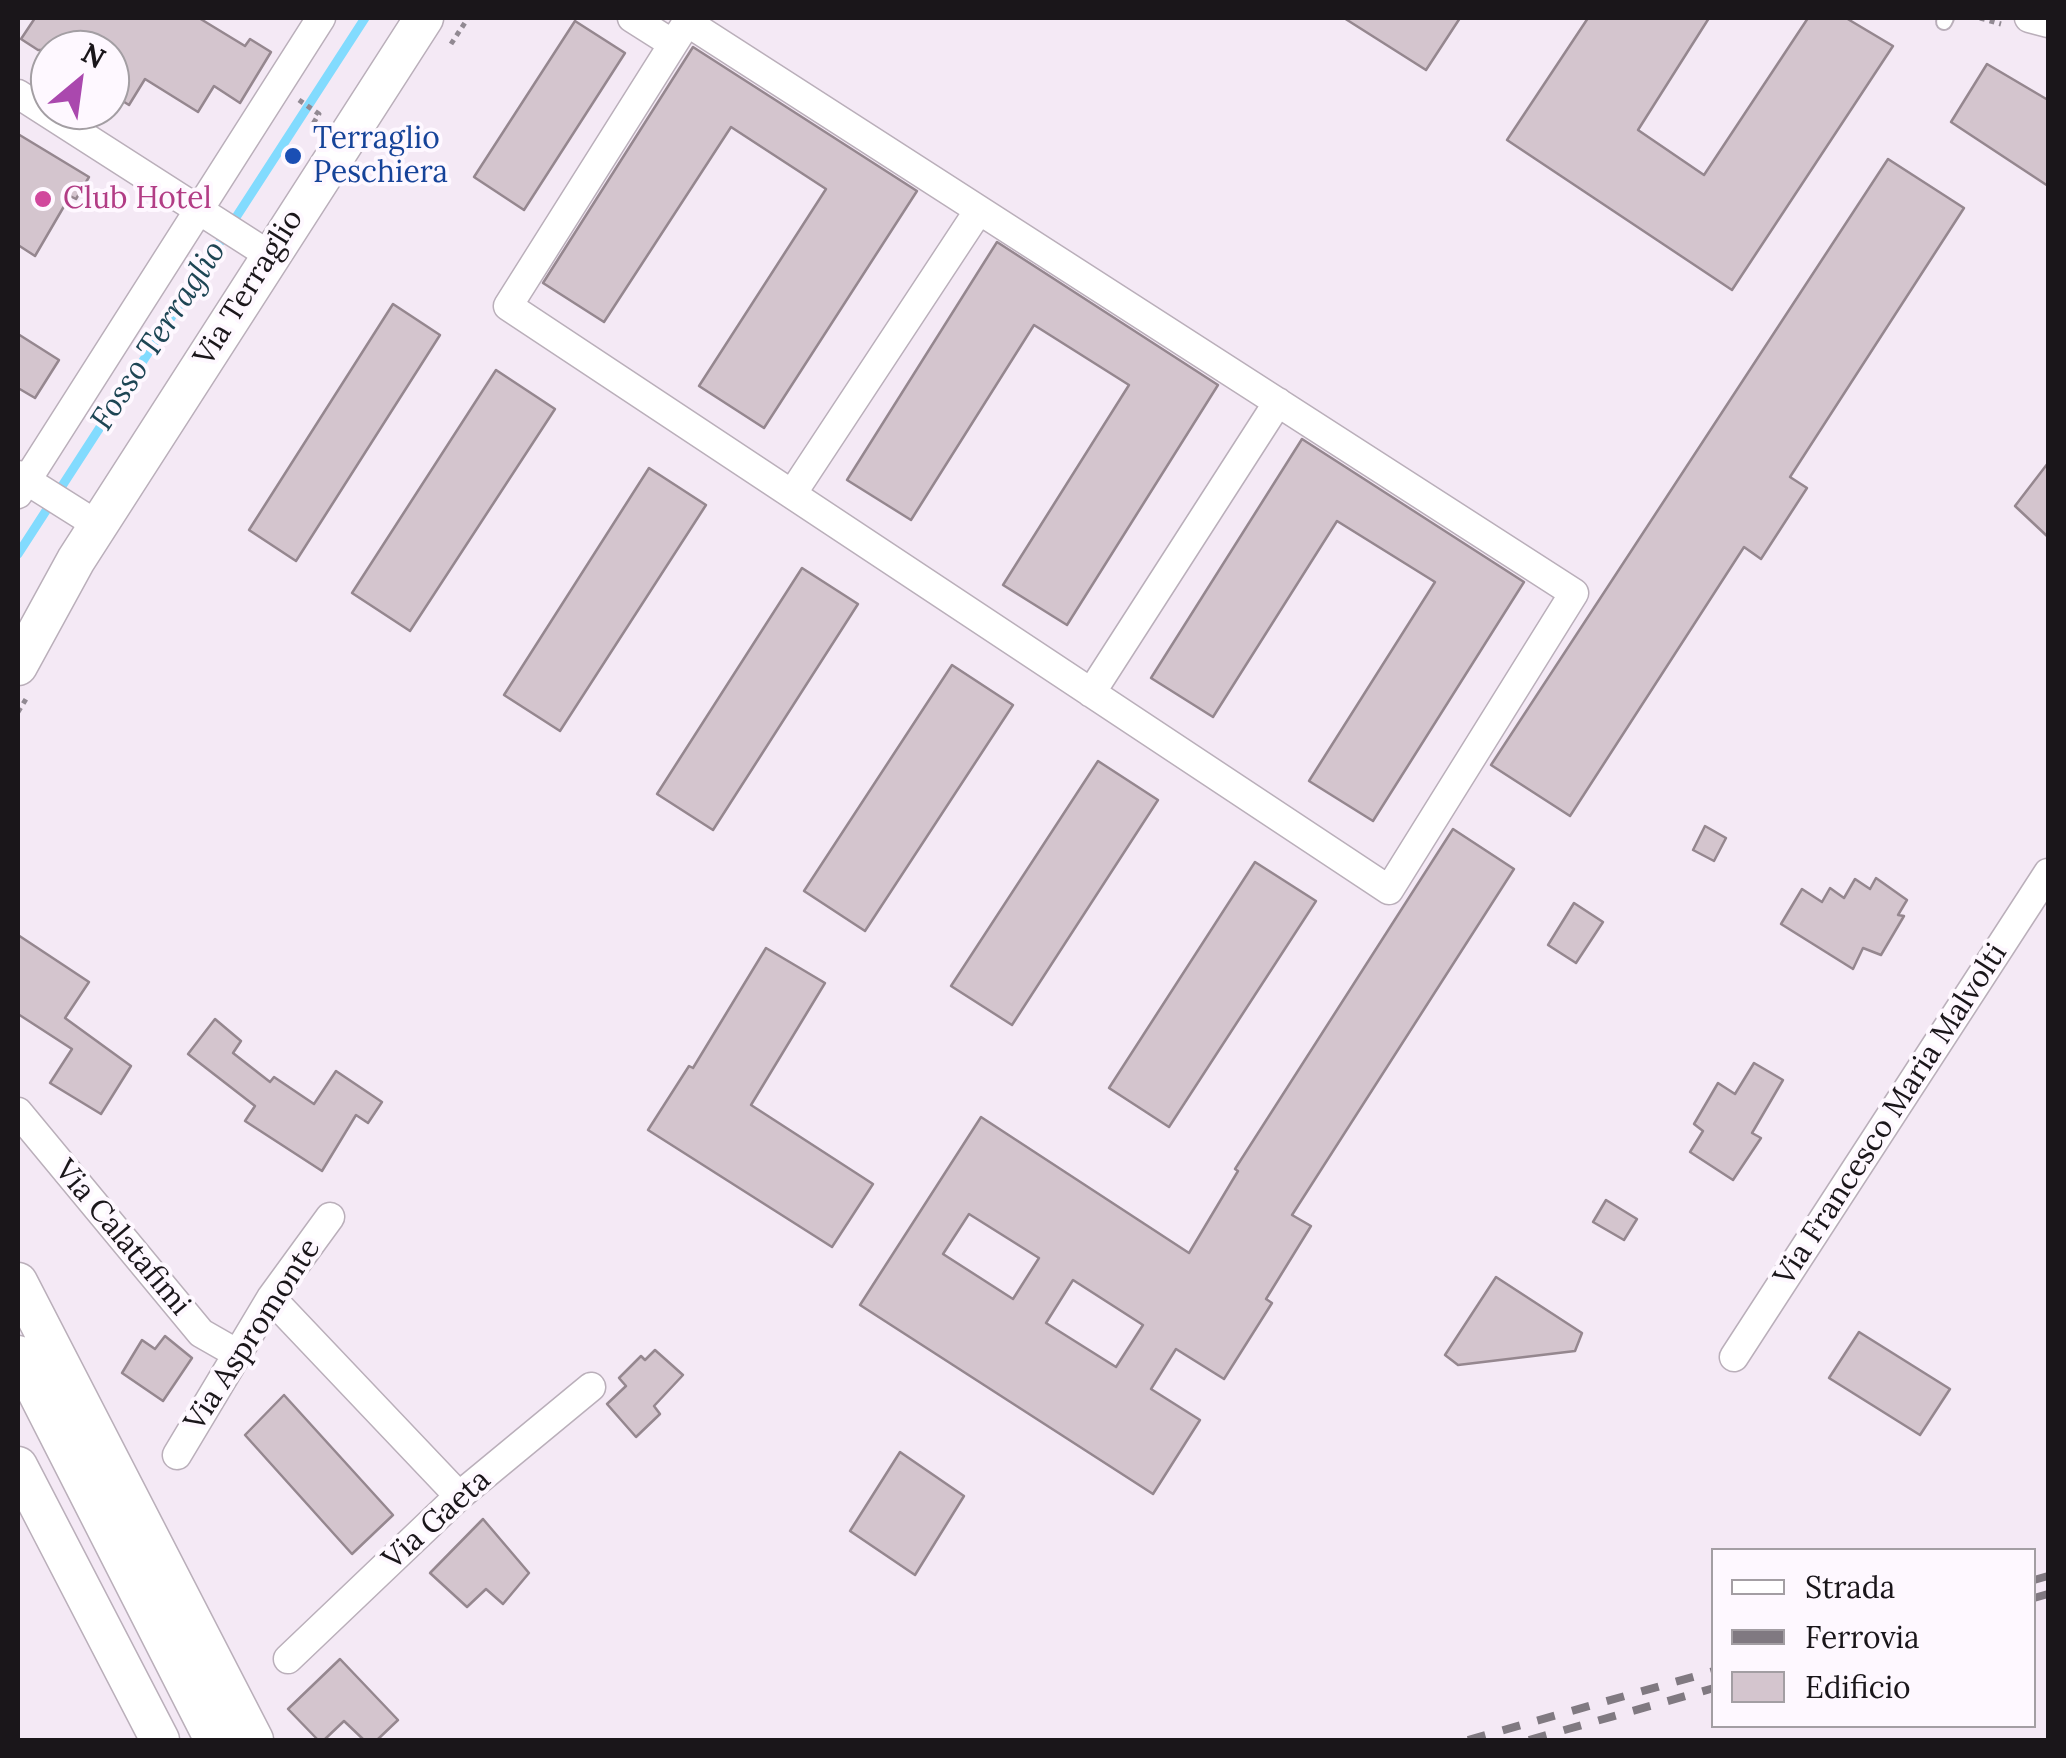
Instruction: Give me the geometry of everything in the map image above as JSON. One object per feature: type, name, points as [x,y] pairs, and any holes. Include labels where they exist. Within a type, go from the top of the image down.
[{"type":"main road","name":"Via Terraglio","points":[[18,666],[76,560],[86,518],[257,248],[424,18]]},
{"type":"main road","name":"Via Terraglio","points":[[18,623],[41,591],[76,560]]},
{"type":"main road","points":[[18,1282],[254,1740]]},
{"type":"main road","points":[[18,1355],[214,1740]]},
{"type":"main road","points":[[18,1401],[190,1740]]},
{"type":"main road","points":[[18,1466],[160,1740]]},
{"type":"street","points":[[86,518],[25,485],[204,215],[322,18]]},
{"type":"street","points":[[632,18],[672,44]]},
{"type":"street","points":[[2029,18],[2048,23]]},
{"type":"street","points":[[687,22],[980,210],[1574,593],[1388,890],[508,306],[687,22]]},
{"type":"street","points":[[18,94],[257,248]]},
{"type":"street","points":[[792,494],[980,210]]},
{"type":"street","points":[[1091,693],[1278,402]]},
{"type":"street","name":"Via Francesco Maria Malvolti","points":[[1734,1357],[2048,873]]},
{"type":"street","name":"Via Calatafimi","points":[[18,1112],[200,1333],[236,1353]]},
{"type":"street","name":"Via Aspromonte","points":[[177,1455],[271,1298],[330,1217]]},
{"type":"street","points":[[271,1298],[460,1496]]},
{"type":"street","name":"Via Gaeta","points":[[288,1659],[460,1496],[591,1387]]},
{"type":"building","points":[[35,18],[199,18],[245,46],[250,39],[271,52],[240,103],[214,86],[198,112],[145,79],[130,103],[130,30],[30,30],[30,45],[21,39]]},
{"type":"building","points":[[1344,18],[1460,18],[1426,70]]},
{"type":"building","points":[[1588,18],[1709,18],[1638,130],[1704,175],[1808,18],[1846,18],[1893,46],[1732,290],[1507,140]]},
{"type":"building","points":[[575,21],[625,53],[524,210],[474,177]]},
{"type":"building","points":[[693,47],[917,191],[764,428],[699,386],[826,189],[731,127],[604,322],[543,283]]},
{"type":"building","points":[[1987,64],[2048,100],[2048,186],[1951,122]]},
{"type":"building","points":[[18,134],[89,177],[76,199],[70,196],[35,256],[18,245]]},
{"type":"building","points":[[1888,159],[1964,208],[1790,477],[1807,488],[1761,559],[1744,547],[1570,816],[1491,765]]},
{"type":"building","points":[[997,242],[1218,385],[1067,625],[1003,585],[1129,385],[1034,325],[911,520],[847,480]]},
{"type":"building","points":[[393,304],[440,335],[296,561],[249,530]]},
{"type":"building","points":[[18,334],[59,360],[35,398],[18,388]]},
{"type":"building","points":[[496,370],[555,409],[410,631],[352,593]]},
{"type":"building","points":[[1302,439],[1524,582],[1373,821],[1309,781],[1435,582],[1337,521],[1213,717],[1151,678]]},
{"type":"building","points":[[2048,463],[2048,537],[2015,506]]},
{"type":"building","points":[[649,468],[706,505],[560,731],[504,695]]},
{"type":"building","points":[[802,568],[858,604],[713,830],[657,794]]},
{"type":"building","points":[[952,665],[1013,705],[865,931],[804,891]]},
{"type":"building","points":[[1098,761],[1158,800],[1012,1025],[951,986]]},
{"type":"building","points":[[1705,826],[1726,838],[1714,861],[1693,850]]},
{"type":"building","points":[[1453,829],[1514,869],[1292,1215],[1311,1226],[1266,1299],[1272,1303],[1224,1379],[1176,1349],[1151,1389],[1200,1420],[1153,1494],[860,1305],[981,1117],[1189,1253],[1238,1171],[1235,1169]],"holes":[[[969,1214],[1039,1258],[1013,1299],[943,1254]],[[1073,1280],[1143,1325],[1116,1367],[1046,1323]]]},
{"type":"building","points":[[1255,862],[1316,901],[1169,1127],[1109,1088]]},
{"type":"building","points":[[1876,878],[1907,900],[1898,915],[1904,916],[1881,955],[1863,948],[1853,969],[1781,924],[1802,889],[1822,902],[1830,888],[1844,898],[1855,879],[1870,889]]},
{"type":"building","points":[[1574,903],[1603,922],[1576,963],[1548,945]]},
{"type":"building","points":[[18,935],[89,982],[65,1018],[131,1066],[101,1114],[50,1083],[72,1049],[18,1014]]},
{"type":"building","points":[[766,948],[825,983],[751,1105],[873,1184],[832,1247],[648,1130],[689,1066],[693,1068]]},
{"type":"building","points":[[215,1019],[241,1041],[233,1053],[270,1082],[274,1077],[314,1104],[336,1071],[382,1102],[368,1123],[356,1115],[322,1171],[245,1121],[255,1106],[188,1054]]},
{"type":"building","points":[[1754,1063],[1783,1080],[1752,1133],[1761,1138],[1733,1180],[1690,1152],[1703,1131],[1694,1124],[1718,1083],[1735,1094]]},
{"type":"building","points":[[1606,1200],[1637,1219],[1624,1240],[1593,1222]]},
{"type":"building","points":[[1496,1277],[1582,1333],[1575,1351],[1458,1365],[1445,1355]]},
{"type":"building","points":[[1859,1332],[1950,1389],[1920,1435],[1829,1378]]},
{"type":"building","points":[[165,1336],[192,1358],[163,1401],[122,1373],[142,1340],[155,1349]]},
{"type":"building","points":[[655,1350],[683,1375],[654,1406],[660,1414],[636,1437],[607,1404],[626,1386],[619,1378],[641,1356],[645,1360]]},
{"type":"building","points":[[284,1395],[393,1515],[352,1554],[245,1435]]},
{"type":"building","points":[[900,1452],[964,1496],[915,1575],[850,1531]]},
{"type":"building","points":[[483,1519],[529,1573],[503,1604],[486,1589],[467,1607],[430,1573]]},
{"type":"building","points":[[340,1659],[398,1720],[377,1740],[364,1740],[344,1721],[324,1740],[318,1740],[288,1709]]},
{"type":"waterway","name":"Fosso Terraglio","points":[[18,554],[365,18]]},
{"type":"railway","points":[[2036,1579],[2048,1576]]},
{"type":"railway","points":[[2036,1597],[2048,1594]]},
{"type":"railway","points":[[1468,1740],[1711,1672]]},
{"type":"railway","points":[[1529,1740],[1711,1689]]},
{"type":"place","name":"Terraglio Peschiera","points":[[293,156]]},
{"type":"place","name":"Club Hotel","points":[[43,199]]}]
